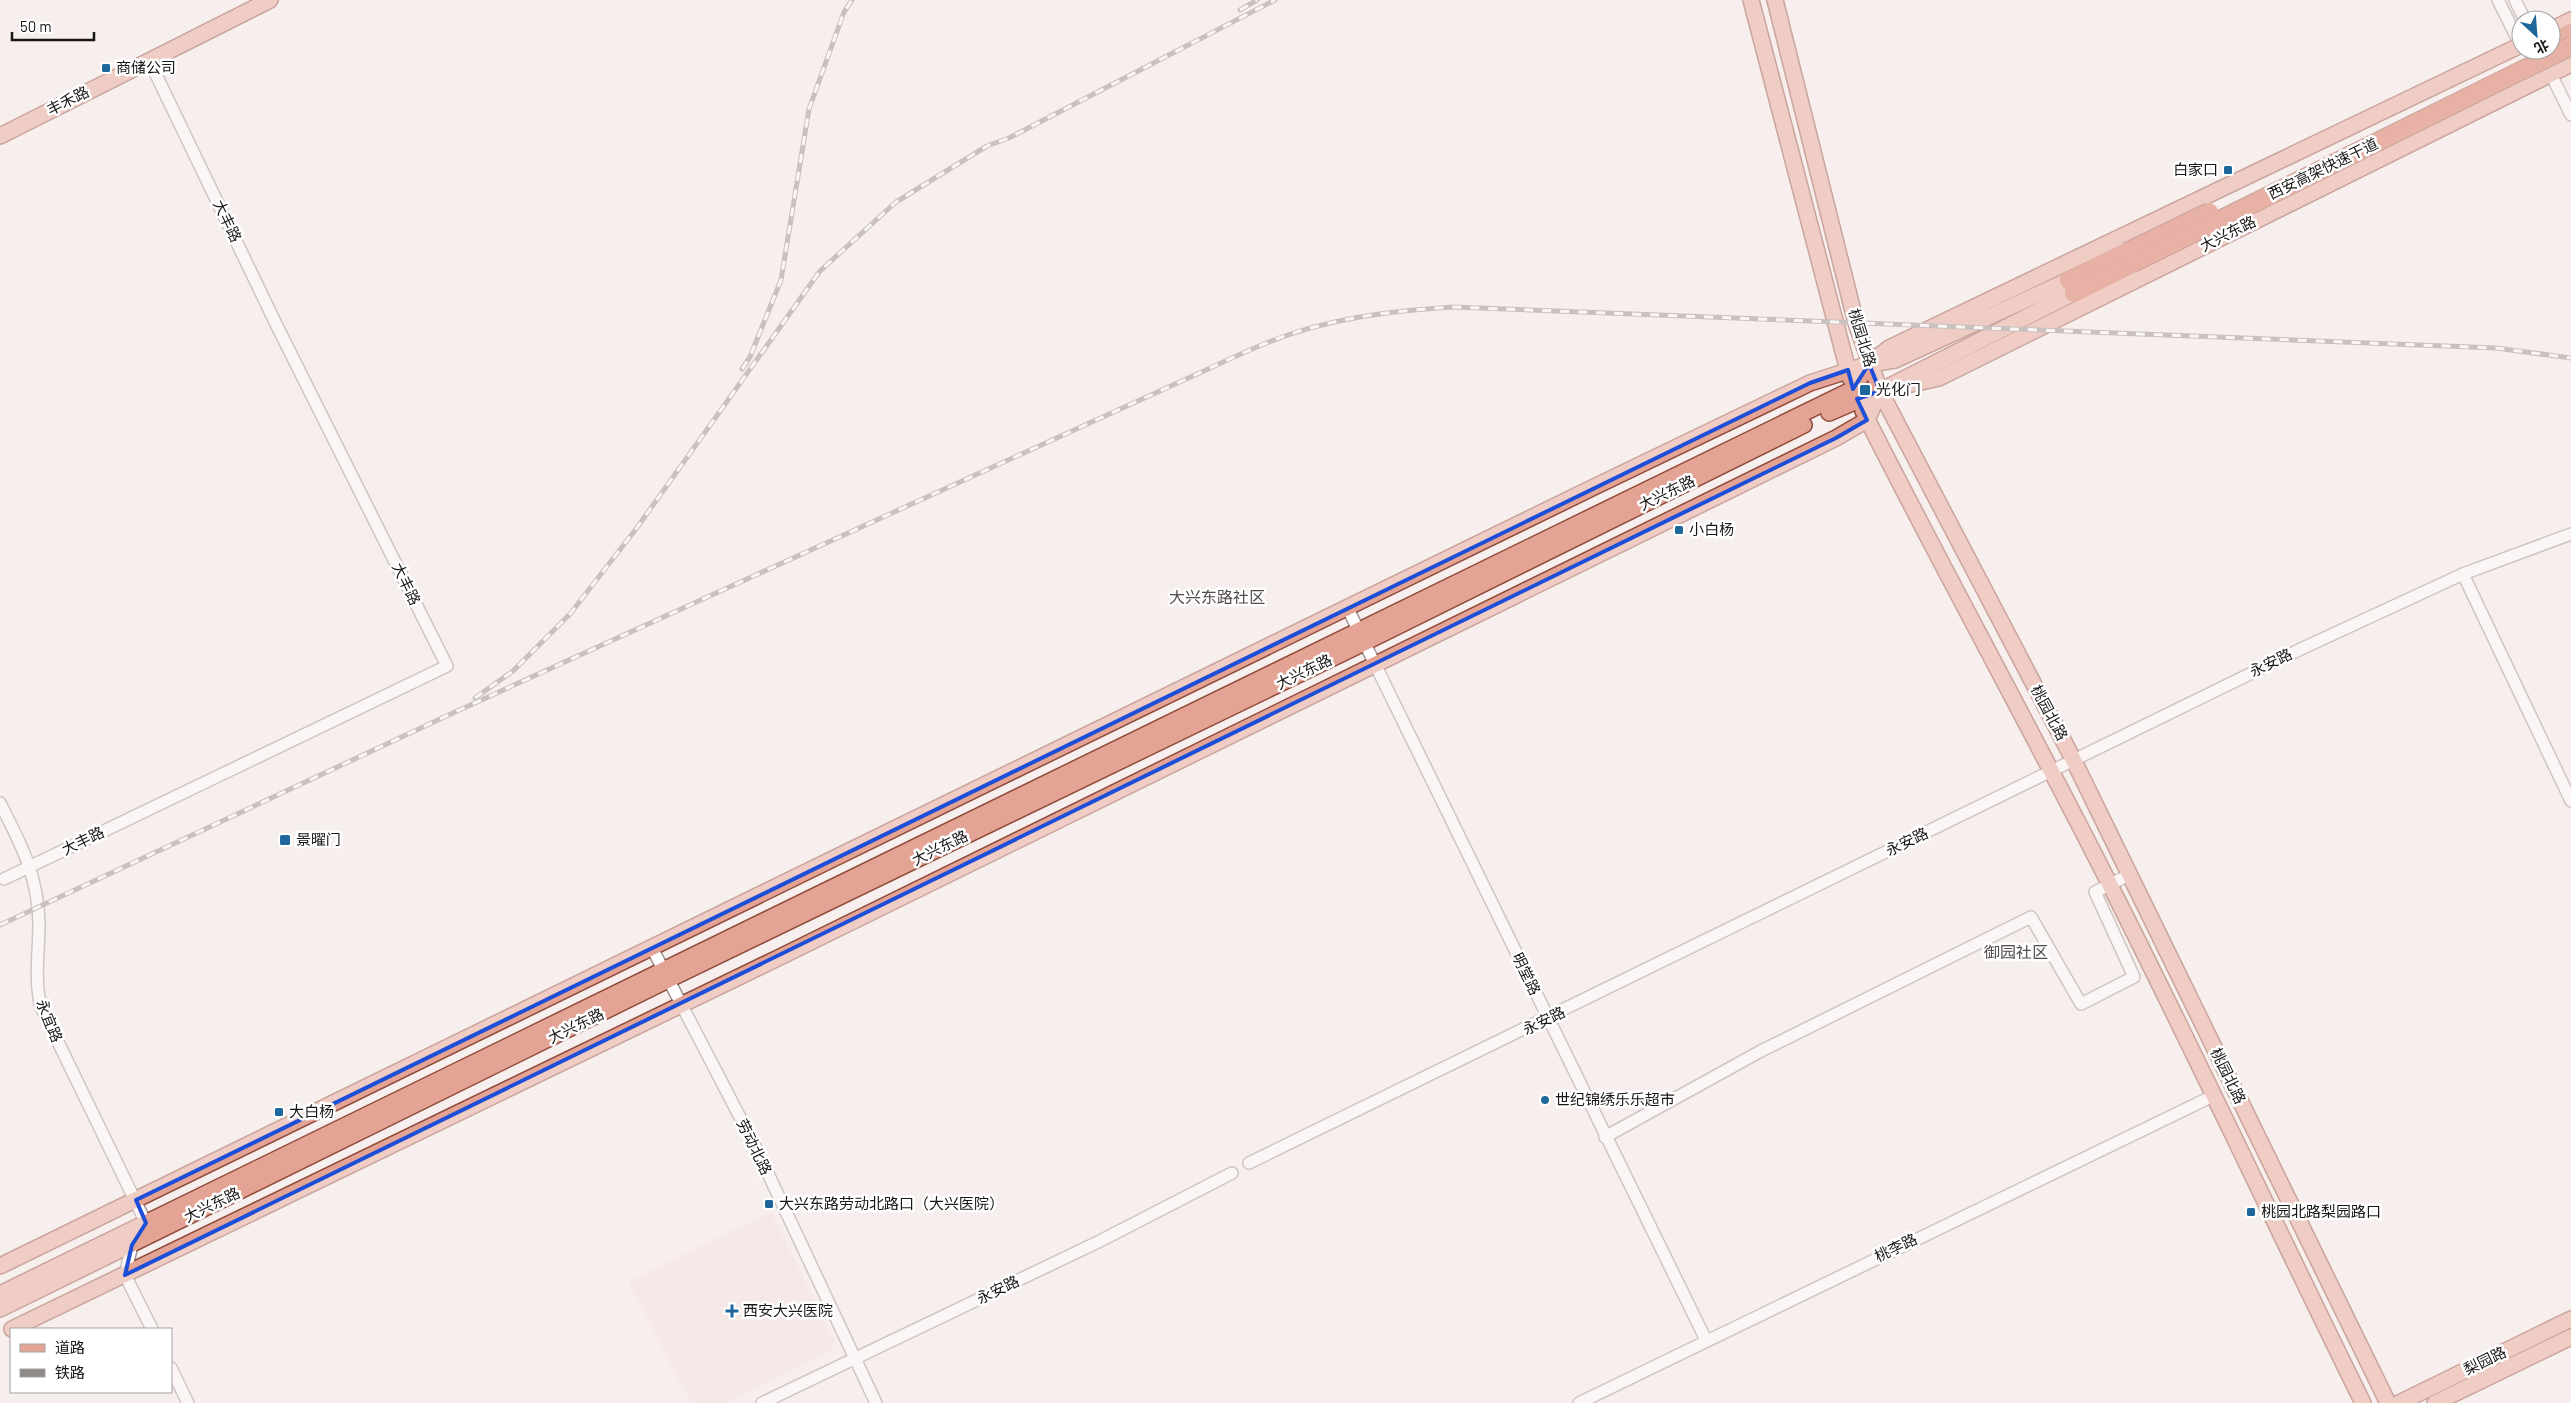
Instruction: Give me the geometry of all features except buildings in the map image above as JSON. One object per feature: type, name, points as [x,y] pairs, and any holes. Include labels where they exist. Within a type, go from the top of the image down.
[{"type":"highway","name":"西安高架快速干道","points":[[2071,286],[2571,46]]},
{"type":"highway","name":"西安高架快速干道","points":[[2130,258],[2511,56]]},
{"type":"main road","name":"丰禾路","points":[[0,136],[270,0]]},
{"type":"main road","name":"桃园北路","points":[[1751,0],[1855,394],[2110,885],[2215,1095],[2254,1182],[2363,1403]]},
{"type":"main road","name":"桃园北路","points":[[1775,0],[1854,313],[1869,364],[1880,390],[2073,759],[2388,1403]]},
{"type":"main road","points":[[1855,394],[1869,364],[1888,348],[2511,56]]},
{"type":"main road","name":"大兴东路","points":[[0,1294],[146,1222],[665,975],[1362,637],[1855,394],[1938,378],[2571,64]]},
{"type":"main road","points":[[0,1266],[1801,388],[1848,370],[1895,360],[2071,286]]},
{"type":"main road","name":"大兴东路","points":[[1880,390],[2071,286]]},
{"type":"main road","points":[[16,1328],[681,1006],[1819,446],[1868,420],[1880,390]]},
{"type":"main road","name":"大兴东路","points":[[0,1308],[132,1245],[665,975]]},
{"type":"main road","name":"梨园路","points":[[2399,1403],[2571,1318]]},
{"type":"main road","name":"梨园路","points":[[2435,1403],[2571,1337]]},
{"type":"street","points":[[2498,0],[2511,22]]},
{"type":"street","name":"大丰路","points":[[4,880],[447,666],[281,332],[149,60]]},
{"type":"street","points":[[2534,60],[2571,115]]},
{"type":"street","points":[[2534,60],[2545,77]]},
{"type":"street","name":"永安路","points":[[1249,1163],[1548,1019],[2073,759],[2294,652],[2463,574],[2571,534]]},
{"type":"street","points":[[2463,574],[2571,801]]},
{"type":"street","name":"明堂路","points":[[1347,608],[1706,1340]]},
{"type":"street","name":"永宜路","points":[[0,803],[31,866],[38,908],[37,984],[41,1007],[146,1222]]},
{"type":"street","points":[[1605,1137],[1761,1051],[2031,917],[2081,1004],[2134,977],[2096,892],[2130,874]]},
{"type":"street","name":"劳动北路","points":[[652,948],[756,1148],[876,1403]]},
{"type":"street","name":"桃李路","points":[[1579,1403],[2215,1095]]},
{"type":"street","name":"永安路","points":[[762,1403],[1100,1241],[1232,1173]]},
{"type":"street","points":[[146,1222],[132,1245],[125,1275],[152,1328]]},
{"type":"street","points":[[172,1370],[188,1403]]},
{"type":"highlighted area","points":[[1869,364],[1880,391],[1857,399],[1867,420],[1836,438],[125,1275],[132,1245],[146,1223],[136,1200],[1594,487],[1810,383],[1848,370],[1853,389]]},
{"type":"shaded area","name":"西安大兴医院","points":[[771,1212],[835,1341],[830,1351],[727,1403],[691,1403],[628,1282]]},
{"type":"railway","points":[[742,369],[750,357],[781,280],[809,109],[844,12],[852,0]]},
{"type":"railway","points":[[1240,10],[1257,0]]},
{"type":"railway","points":[[475,698],[513,671],[570,614],[636,529],[820,271],[896,202],[987,146],[1009,138],[1275,0]]},
{"type":"railway","points":[[0,925],[455,712],[1232,358],[1291,334],[1337,321],[1406,311],[1453,307],[2496,348],[2571,358]]},
{"type":"place","name":"商储公司","points":[[106,68]]},
{"type":"place","name":"白家口","points":[[2228,170]]},
{"type":"place","name":"光化门","points":[[1865,390]]},
{"type":"place","name":"小白杨","points":[[1679,530]]},
{"type":"place","name":"景曜门","points":[[285,840]]},
{"type":"place","name":"世纪锦绣乐乐超市","points":[[1545,1100]]},
{"type":"place","name":"大白杨","points":[[279,1112]]},
{"type":"place","name":"大兴东路劳动北路口（大兴医院）","points":[[769,1204]]},
{"type":"place","name":"桃园北路梨园路口","points":[[2251,1212]]},
{"type":"place","name":"西安大兴医院","points":[[732,1311]]},
{"type":"district","name":"大兴东路社区","points":[[1217,597]]},
{"type":"district","name":"御园社区","points":[[2016,952]]}]
